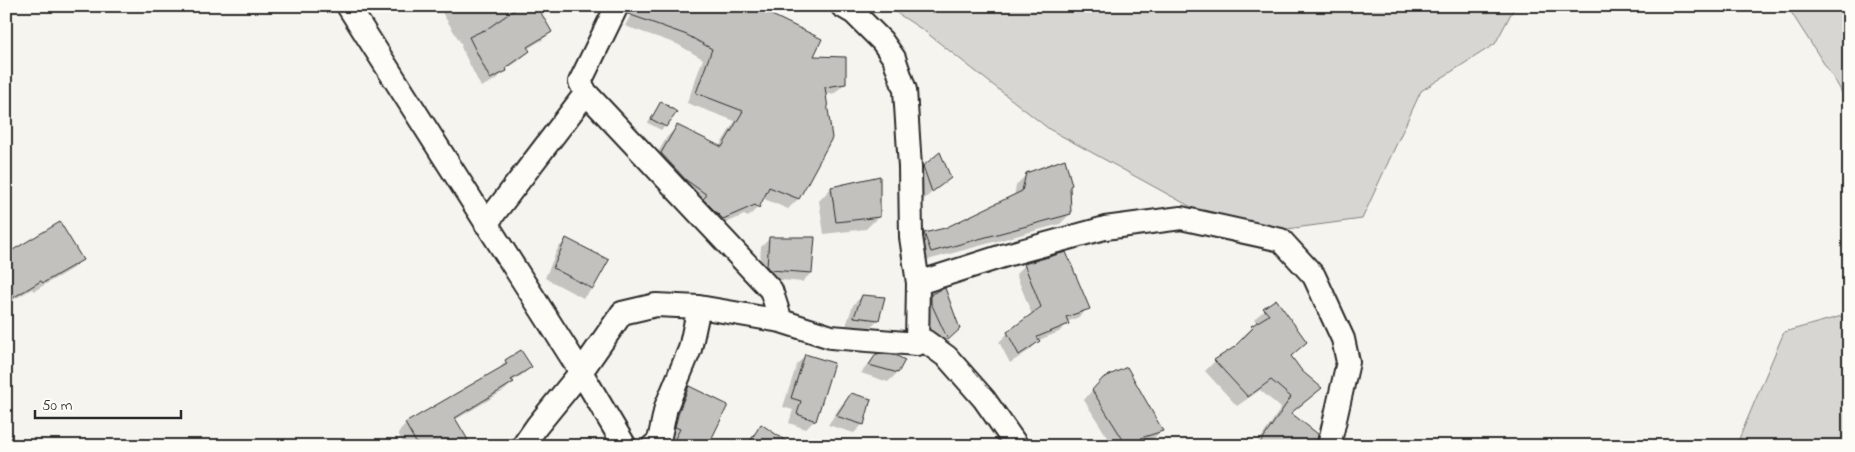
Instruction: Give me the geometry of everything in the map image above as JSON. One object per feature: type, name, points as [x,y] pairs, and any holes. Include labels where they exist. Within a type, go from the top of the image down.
[{"type":"street","points":[[348,6],[581,372],[625,446]]},
{"type":"street","points":[[617,6],[580,82],[586,93],[771,290],[782,321]]},
{"type":"street","points":[[842,6],[854,13],[882,40],[894,58],[905,90],[910,166],[911,237],[918,283],[917,344]]},
{"type":"street","points":[[486,224],[586,93]]},
{"type":"street","points":[[918,283],[1006,255],[1105,228],[1180,218],[1281,240],[1314,276],[1343,339],[1348,362],[1329,446]]},
{"type":"street","points":[[523,446],[581,372],[622,313],[656,306],[700,307],[782,321],[831,337],[917,344],[925,341],[947,357],[984,399],[1017,446]]},
{"type":"street","points":[[653,446],[659,441],[666,407],[690,349],[700,307]]},
{"type":"shaded area","points":[[886,6],[1515,6],[1495,44],[1421,91],[1362,219],[1242,235],[1049,129],[923,30]]},
{"type":"shaded area","points":[[1787,6],[1849,6],[1849,107],[1839,87]]},
{"type":"shaded area","points":[[1849,314],[1849,446],[1736,446],[1784,332]]},
{"type":"building","points":[[520,6],[537,6],[552,32],[527,47],[530,51],[506,68],[507,71],[490,79],[469,37],[484,31]]},
{"type":"building","points":[[630,6],[753,6],[822,39],[814,56],[846,57],[846,84],[825,87],[832,138],[799,199],[769,187],[759,208],[755,205],[723,219],[703,199],[707,195],[686,180],[661,153],[677,125],[722,147],[743,111],[696,93],[712,49],[687,35],[628,14]]},
{"type":"building","points":[[661,101],[677,112],[666,127],[651,119]]},
{"type":"building","points":[[940,152],[951,178],[932,192],[923,166]]},
{"type":"building","points":[[1065,159],[1072,185],[1070,186],[1071,214],[931,252],[924,233],[945,228],[1022,191],[1026,173]]},
{"type":"building","points":[[880,176],[880,217],[836,222],[831,187]]},
{"type":"building","points":[[60,222],[83,260],[43,283],[41,281],[6,302],[6,254]]},
{"type":"building","points":[[769,237],[815,237],[812,273],[770,270],[767,267]]},
{"type":"building","points":[[566,238],[609,260],[593,289],[553,268]]},
{"type":"building","points":[[1066,252],[1090,309],[1066,317],[1069,324],[1037,337],[1040,341],[1019,355],[1007,332],[1041,307],[1024,264]]},
{"type":"building","points":[[945,288],[960,329],[948,340],[931,303],[931,294]]},
{"type":"building","points":[[862,295],[885,297],[879,320],[854,317]]},
{"type":"building","points":[[1276,299],[1307,342],[1291,356],[1302,371],[1322,388],[1291,413],[1318,434],[1317,440],[1312,446],[1258,446],[1291,397],[1271,380],[1248,397],[1214,360],[1233,348],[1253,328],[1251,326],[1269,315],[1263,308]]},
{"type":"building","points":[[521,350],[532,367],[511,380],[514,382],[455,418],[468,440],[458,446],[418,446],[405,423],[507,364],[505,360]]},
{"type":"building","points":[[805,354],[834,363],[816,421],[797,414],[801,401],[791,398]]},
{"type":"building","points":[[876,354],[895,355],[905,360],[898,373],[869,365]]},
{"type":"building","points":[[1127,367],[1163,431],[1141,438],[1146,446],[1127,446],[1092,390],[1103,378]]},
{"type":"building","points":[[689,386],[728,405],[708,446],[671,446],[680,429],[675,427]]},
{"type":"building","points":[[851,393],[871,399],[864,425],[836,416]]},
{"type":"building","points":[[761,424],[793,446],[747,446]]}]
